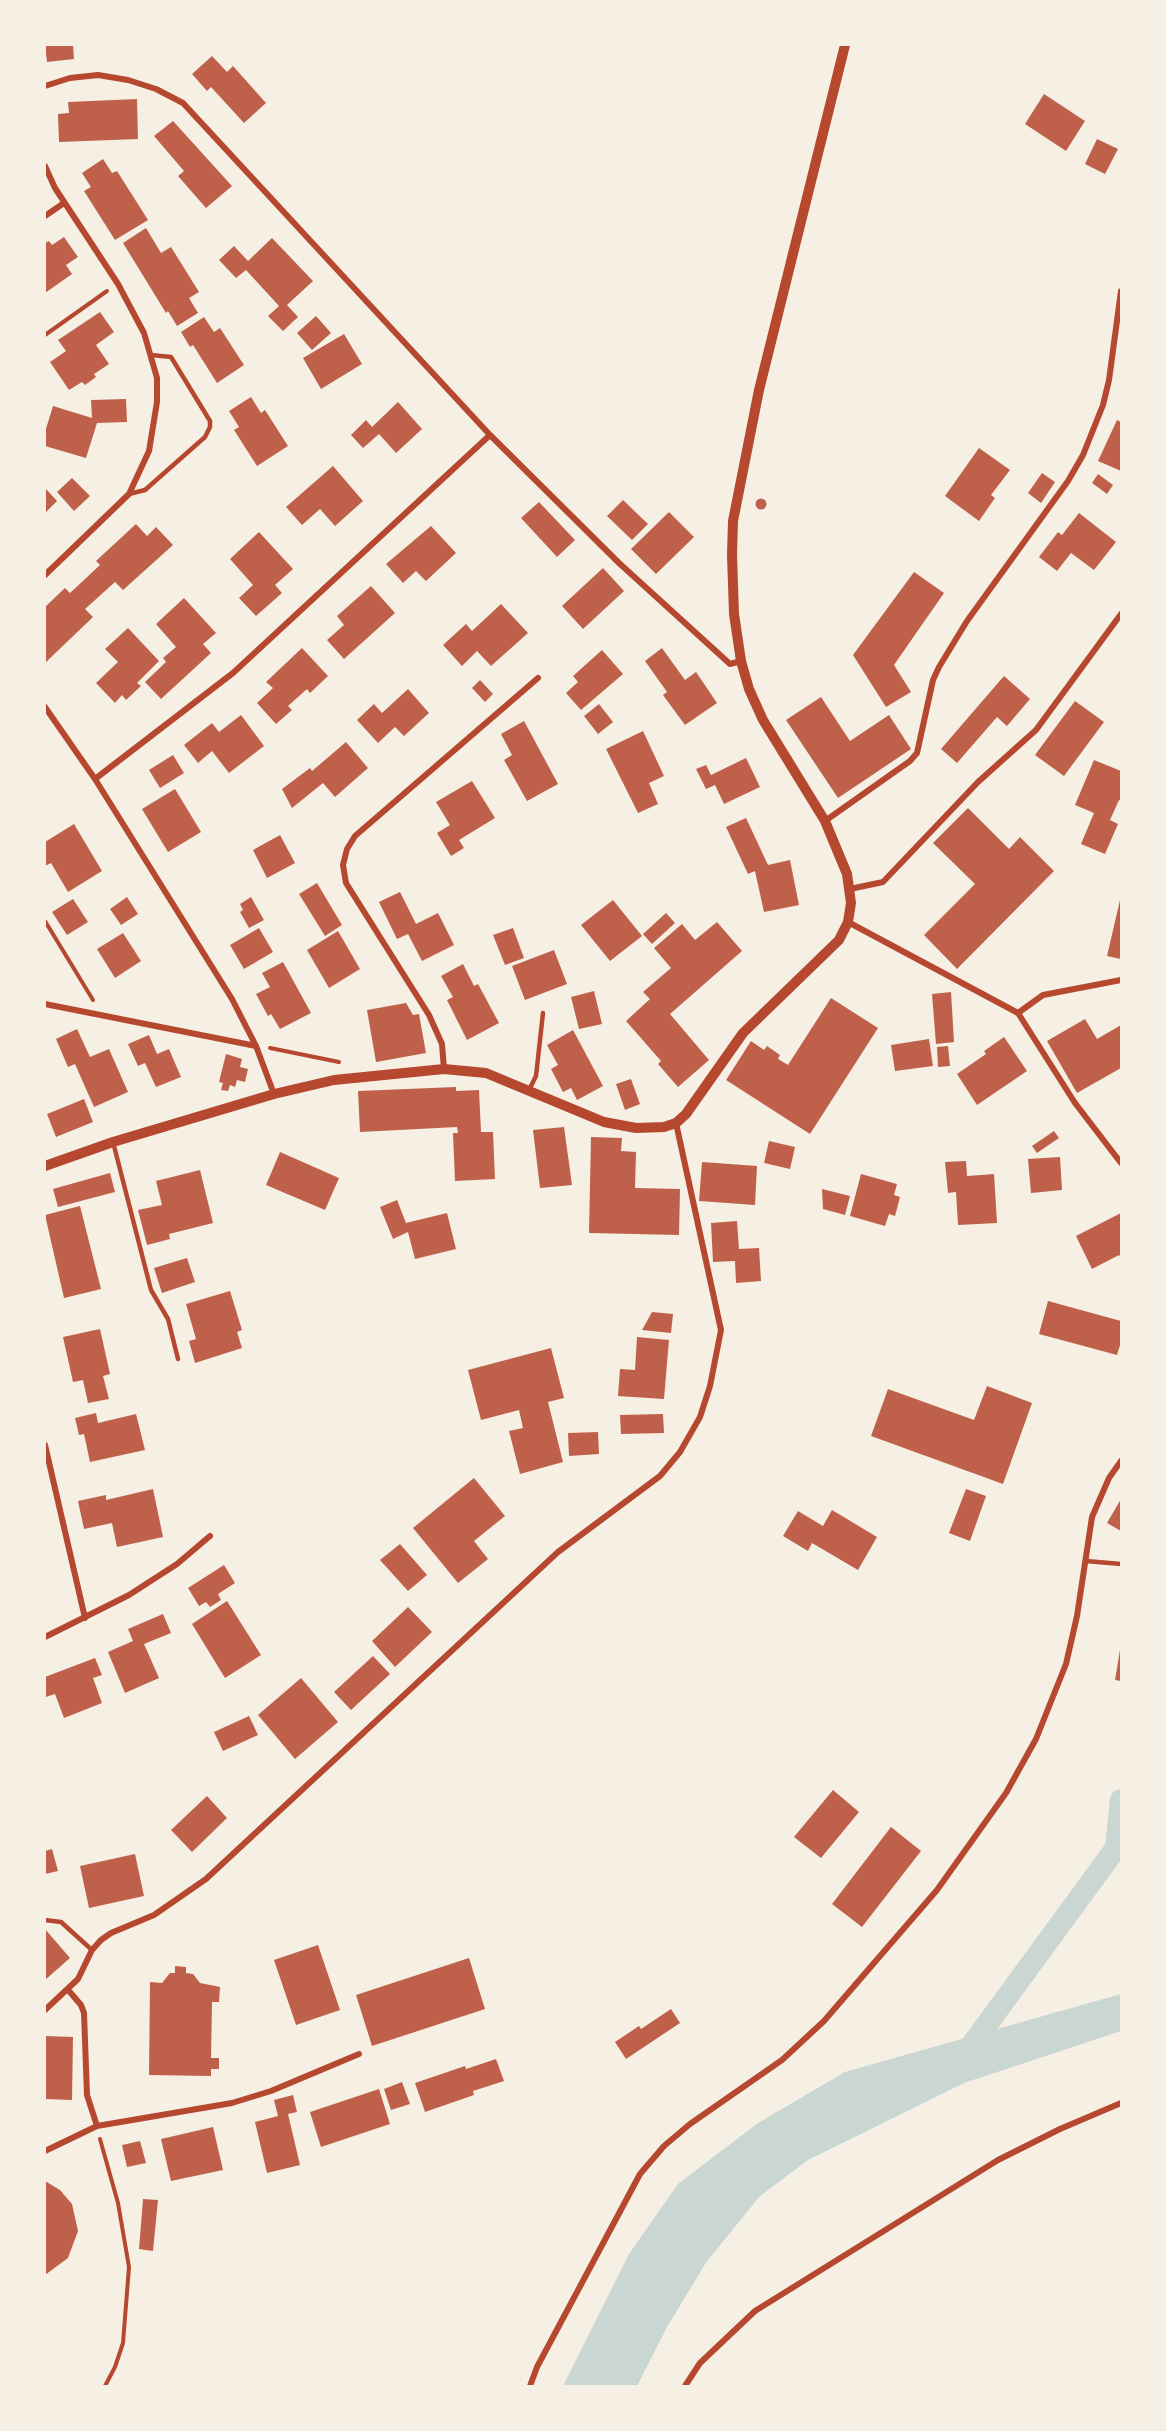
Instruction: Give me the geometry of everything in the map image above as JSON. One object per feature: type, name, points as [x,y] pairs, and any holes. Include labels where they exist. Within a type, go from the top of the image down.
[{"type":"street","points":[[45,1166],[113,1142],[274,1094],[368,1075],[444,1069],[486,1073],[585,1116],[621,1126],[653,1128],[676,1123],[695,1102],[734,1043],[839,940],[848,922],[850,889],[847,873],[825,821],[763,720],[749,689],[741,661],[732,585],[734,521],[759,390],[845,45]]},
{"type":"street","points":[[45,86],[70,78],[98,75],[137,83],[183,103],[490,435],[619,562],[721,656],[730,664],[741,661]]},
{"type":"street","points":[[45,166],[64,203],[118,284],[144,333],[157,378],[154,429],[144,466],[129,494],[45,575]]},
{"type":"street","points":[[45,216],[64,203]]},
{"type":"street","points":[[825,821],[910,761],[917,753],[933,680],[939,667],[967,621],[1068,481],[1083,455],[1109,380],[1121,291]]},
{"type":"street","points":[[95,779],[232,673],[490,435]]},
{"type":"street","points":[[850,889],[883,882],[978,782],[1036,730],[1121,614]]},
{"type":"street","points":[[444,1069],[442,1044],[429,1015],[346,883],[343,865],[347,849],[355,836],[538,678]]},
{"type":"street","points":[[45,707],[95,779],[232,999],[256,1046],[274,1094]]},
{"type":"street","points":[[848,922],[1018,1012],[1075,1103],[1121,1163]]},
{"type":"street","points":[[1018,1012],[1043,995],[1121,980]]},
{"type":"street","points":[[45,1004],[256,1046]]},
{"type":"street","points":[[45,2010],[69,1991],[83,1971],[92,1950],[111,1933],[154,1915],[206,1879],[558,1552],[660,1476],[680,1452],[700,1417],[711,1386],[721,1330],[676,1123]]},
{"type":"street","points":[[45,1445],[85,1618]]},
{"type":"street","points":[[530,2386],[537,2367],[640,2174],[664,2146],[690,2124],[782,2060],[824,2021],[937,1890],[1006,1793],[1036,1739],[1066,1664],[1092,1517],[1109,1478],[1121,1461]]},
{"type":"street","points":[[45,1637],[129,1595],[177,1564],[210,1536]]},
{"type":"street","points":[[69,1991],[81,2005],[84,2013],[87,2095],[97,2126]]},
{"type":"street","points":[[45,2151],[97,2126],[232,2103],[271,2091],[359,2054]]},
{"type":"street","points":[[685,2386],[700,2363],[728,2334],[755,2311],[998,2160],[1060,2129],[1121,2103]]},
{"type":"lane","points":[[129,494],[145,490],[205,437],[210,427],[210,421],[171,357],[151,355]]},
{"type":"lane","points":[[529,1090],[536,1076],[543,1013]]},
{"type":"lane","points":[[113,1142],[151,1290],[168,1319],[178,1359]]},
{"type":"lane","points":[[1086,1560],[1121,1564]]},
{"type":"lane","points":[[45,1920],[61,1922],[92,1950]]},
{"type":"path","points":[[45,335],[118,284]]},
{"type":"path","points":[[45,921],[101,1014]]},
{"type":"path","points":[[256,1046],[362,1068],[368,1075]]},
{"type":"path","points":[[97,2126],[118,2203],[129,2267],[123,2343],[115,2367],[105,2386]]},
{"type":"shaded area","points":[[1121,1994],[1121,2031],[964,2083],[808,2160],[760,2196],[707,2261],[667,2327],[637,2386],[563,2386],[629,2254],[678,2184],[758,2123],[845,2072]]},
{"type":"building","points":[[45,45],[73,45],[74,59],[47,62]]},
{"type":"building","points":[[212,56],[227,72],[233,66],[266,103],[244,123],[211,87],[207,91],[192,74]]},
{"type":"building","points":[[1044,94],[1085,121],[1066,151],[1025,124]]},
{"type":"building","points":[[137,99],[138,139],[59,142],[58,114],[69,113],[68,102]]},
{"type":"building","points":[[173,121],[232,186],[206,208],[178,176],[184,171],[154,136]]},
{"type":"building","points":[[1097,139],[1118,149],[1105,174],[1085,164]]},
{"type":"building","points":[[103,159],[112,173],[117,171],[148,220],[115,240],[84,191],[91,187],[82,173]]},
{"type":"building","points":[[146,228],[161,253],[171,247],[199,292],[189,298],[198,313],[177,326],[168,311],[166,313],[123,243]]},
{"type":"building","points":[[64,237],[78,257],[66,265],[72,274],[45,293],[45,243],[49,241],[52,245]]},
{"type":"building","points":[[272,238],[313,281],[287,305],[298,317],[283,331],[268,316],[279,306],[246,270],[236,278],[219,260],[234,246],[248,261]]},
{"type":"building","points":[[100,312],[114,332],[96,345],[109,364],[94,374],[96,377],[85,385],[82,382],[69,390],[50,362],[66,351],[58,340]]},
{"type":"building","points":[[316,316],[331,333],[312,350],[297,333]]},
{"type":"building","points":[[204,317],[214,332],[220,328],[244,365],[217,383],[193,345],[190,347],[181,332]]},
{"type":"building","points":[[344,334],[362,364],[321,389],[303,358]]},
{"type":"building","points":[[251,397],[261,413],[265,410],[288,446],[257,466],[234,430],[239,427],[229,411]]},
{"type":"building","points":[[126,399],[127,422],[97,423],[86,458],[45,446],[45,432],[53,406],[92,418],[91,400]]},
{"type":"building","points":[[398,402],[422,429],[396,453],[379,434],[363,448],[351,435],[366,420],[372,427]]},
{"type":"building","points":[[1117,420],[1121,422],[1121,471],[1098,461]]},
{"type":"building","points":[[979,448],[1010,470],[991,495],[995,498],[979,521],[945,496]]},
{"type":"building","points":[[333,466],[363,501],[335,526],[320,509],[302,525],[286,507]]},
{"type":"building","points":[[1042,473],[1055,482],[1041,503],[1028,493]]},
{"type":"building","points":[[1098,474],[1113,485],[1107,494],[1092,483]]},
{"type":"building","points":[[72,478],[90,496],[74,511],[57,492]]},
{"type":"building","points":[[45,488],[57,501],[45,513]]},
{"type":"building","points":[[761,498],[767,504],[761,510],[755,504]]},
{"type":"building","points":[[623,500],[648,524],[632,540],[607,516]]},
{"type":"building","points":[[539,502],[575,540],[557,557],[521,518]]},
{"type":"building","points":[[669,512],[694,537],[656,574],[631,549]]},
{"type":"building","points":[[1079,513],[1116,542],[1094,570],[1071,553],[1057,571],[1039,557],[1058,532],[1062,535]]},
{"type":"building","points":[[136,524],[147,536],[156,527],[173,545],[123,590],[115,582],[85,609],[93,617],[45,663],[45,607],[65,588],[70,593],[100,565],[96,561]]},
{"type":"building","points":[[431,526],[456,553],[426,581],[416,571],[403,583],[386,564]]},
{"type":"building","points":[[259,532],[293,569],[275,585],[282,593],[256,616],[239,598],[253,585],[230,559]]},
{"type":"building","points":[[603,568],[624,591],[583,629],[562,606]]},
{"type":"building","points":[[914,572],[944,593],[894,665],[911,692],[886,707],[853,655]]},
{"type":"building","points":[[371,586],[395,613],[344,659],[327,640],[344,625],[337,616]]},
{"type":"building","points":[[184,598],[216,633],[203,644],[211,653],[161,699],[145,682],[166,662],[163,658],[176,647],[156,624]]},
{"type":"building","points":[[501,604],[528,633],[491,666],[477,651],[462,666],[443,645],[466,624],[472,631]]},
{"type":"building","points":[[128,628],[159,661],[137,683],[141,686],[126,700],[122,695],[115,703],[96,683],[118,662],[105,649]]},
{"type":"building","points":[[302,648],[328,676],[310,693],[307,689],[288,706],[292,710],[276,724],[257,703],[273,688],[266,682]]},
{"type":"building","points":[[662,648],[685,680],[696,672],[717,703],[685,725],[663,695],[667,692],[645,661]]},
{"type":"building","points":[[602,650],[623,674],[581,710],[566,693],[578,682],[573,676]]},
{"type":"building","points":[[1004,676],[1030,699],[1007,726],[997,717],[957,763],[941,749]]},
{"type":"building","points":[[480,680],[493,694],[485,702],[472,688]]},
{"type":"building","points":[[408,689],[429,713],[404,736],[395,727],[378,743],[357,720],[374,704],[382,713]]},
{"type":"building","points":[[821,697],[850,741],[889,715],[911,749],[838,798],[786,720]]},
{"type":"building","points":[[1075,701],[1104,722],[1064,776],[1035,755]]},
{"type":"building","points":[[599,704],[613,722],[598,734],[584,716]]},
{"type":"building","points":[[241,715],[264,746],[229,773],[212,751],[198,763],[184,745],[212,723],[219,732]]},
{"type":"building","points":[[524,721],[558,784],[527,801],[504,760],[512,755],[501,734]]},
{"type":"building","points":[[643,731],[664,776],[649,783],[658,804],[638,813],[606,749]]},
{"type":"building","points":[[346,742],[368,768],[335,797],[323,783],[292,808],[282,789],[310,768],[312,771]]},
{"type":"building","points":[[173,755],[184,773],[160,788],[149,770]]},
{"type":"building","points":[[746,758],[760,787],[724,804],[715,785],[706,789],[696,769],[706,765],[711,775]]},
{"type":"building","points":[[1094,760],[1121,771],[1121,801],[1119,800],[1110,820],[1118,824],[1105,854],[1081,844],[1094,813],[1075,805]]},
{"type":"building","points":[[472,781],[495,818],[459,840],[464,848],[451,856],[437,833],[450,825],[436,802]]},
{"type":"building","points":[[175,789],[201,832],[168,852],[142,809]]},
{"type":"building","points":[[968,808],[1009,849],[1020,837],[1054,871],[957,969],[924,935],[975,884],[933,843]]},
{"type":"building","points":[[746,818],[768,865],[790,860],[799,905],[764,912],[755,871],[748,874],[726,827]]},
{"type":"building","points":[[74,824],[102,871],[68,892],[51,863],[45,866],[45,842]]},
{"type":"building","points":[[280,835],[295,863],[267,878],[253,850]]},
{"type":"building","points":[[317,883],[342,925],[325,936],[299,894]]},
{"type":"building","points":[[400,892],[416,924],[438,913],[454,945],[422,961],[408,934],[397,939],[379,902]]},
{"type":"building","points":[[127,897],[138,914],[121,925],[110,909]]},
{"type":"building","points":[[251,897],[264,920],[249,928],[240,912],[243,910],[240,904]]},
{"type":"building","points":[[73,899],[88,922],[67,935],[52,912]]},
{"type":"building","points":[[613,900],[642,936],[610,961],[581,925]]},
{"type":"building","points":[[1121,900],[1121,959],[1107,956]]},
{"type":"building","points":[[666,913],[675,923],[652,944],[643,934]]},
{"type":"building","points":[[717,922],[742,951],[670,1014],[709,1060],[678,1087],[658,1064],[661,1061],[626,1021],[650,999],[643,992],[671,968],[654,948],[682,924],[695,940]]},
{"type":"building","points":[[259,928],[273,952],[244,969],[230,945]]},
{"type":"building","points":[[513,928],[524,958],[505,965],[493,935]]},
{"type":"building","points":[[338,931],[360,969],[329,988],[307,950]]},
{"type":"building","points":[[123,933],[141,961],[115,978],[97,949]]},
{"type":"building","points":[[554,950],[567,984],[525,1000],[512,966]]},
{"type":"building","points":[[283,962],[311,1013],[280,1029],[271,1014],[268,1016],[256,994],[270,987],[262,973]]},
{"type":"building","points":[[463,964],[474,986],[478,984],[499,1023],[467,1040],[447,1000],[453,997],[441,976]]},
{"type":"building","points":[[594,991],[602,1024],[579,1029],[571,997]]},
{"type":"building","points":[[951,992],[954,1042],[936,1044],[932,994]]},
{"type":"building","points":[[831,998],[878,1028],[810,1134],[726,1080],[751,1041],[764,1050],[767,1046],[780,1055],[778,1059],[788,1065]]},
{"type":"building","points":[[406,1003],[413,1015],[419,1014],[426,1053],[376,1062],[367,1010]]},
{"type":"building","points":[[1085,1019],[1097,1039],[1121,1025],[1121,1068],[1077,1093],[1047,1041]]},
{"type":"building","points":[[77,1029],[90,1057],[109,1049],[128,1092],[94,1107],[75,1064],[68,1067],[56,1039]]},
{"type":"building","points":[[573,1030],[603,1086],[577,1100],[571,1088],[563,1092],[551,1069],[558,1065],[547,1045]]},
{"type":"building","points":[[149,1035],[157,1054],[169,1049],[181,1077],[156,1087],[145,1063],[138,1066],[128,1044]]},
{"type":"building","points":[[1004,1037],[1027,1071],[977,1105],[957,1074],[986,1054],[984,1051]]},
{"type":"building","points":[[929,1039],[933,1066],[895,1071],[891,1045]]},
{"type":"building","points":[[948,1046],[950,1066],[938,1067],[937,1047]]},
{"type":"building","points":[[226,1054],[242,1059],[240,1067],[248,1069],[245,1082],[237,1080],[235,1087],[230,1085],[228,1091],[221,1090],[223,1083],[219,1082]]},
{"type":"building","points":[[631,1079],[640,1104],[625,1110],[616,1084]]},
{"type":"building","points":[[456,1087],[456,1091],[479,1090],[481,1132],[493,1132],[495,1179],[455,1181],[453,1133],[458,1133],[457,1127],[360,1132],[358,1091]]},
{"type":"building","points":[[84,1099],[93,1122],[56,1137],[47,1114]]},
{"type":"building","points":[[564,1127],[572,1185],[540,1188],[533,1130]]},
{"type":"building","points":[[1054,1131],[1059,1138],[1037,1153],[1032,1146]]},
{"type":"building","points":[[591,1137],[622,1138],[621,1151],[636,1152],[635,1188],[680,1189],[679,1235],[589,1233]]},
{"type":"building","points":[[769,1141],[795,1147],[790,1169],[764,1163]]},
{"type":"building","points":[[280,1152],[339,1178],[325,1210],[266,1185]]},
{"type":"building","points":[[1060,1157],[1062,1190],[1031,1193],[1028,1159]]},
{"type":"building","points":[[966,1161],[967,1176],[994,1174],[997,1223],[958,1225],[956,1192],[948,1193],[945,1162]]},
{"type":"building","points":[[702,1162],[757,1166],[755,1205],[699,1201]]},
{"type":"building","points":[[200,1170],[213,1223],[169,1234],[170,1239],[147,1245],[138,1210],[162,1205],[156,1181]]},
{"type":"building","points":[[110,1173],[115,1192],[58,1207],[53,1189]]},
{"type":"building","points":[[861,1174],[897,1184],[894,1195],[900,1197],[895,1216],[889,1214],[885,1226],[850,1216]]},
{"type":"building","points":[[822,1189],[850,1196],[845,1215],[823,1209]]},
{"type":"building","points":[[397,1200],[406,1223],[447,1213],[456,1249],[415,1259],[408,1232],[393,1239],[380,1207]]},
{"type":"building","points":[[80,1206],[101,1289],[64,1298],[45,1215]]},
{"type":"building","points":[[1121,1213],[1121,1258],[1119,1255],[1092,1269],[1076,1236]]},
{"type":"building","points":[[737,1221],[739,1249],[759,1248],[761,1281],[736,1283],[735,1261],[713,1262],[711,1223]]},
{"type":"building","points":[[187,1258],[195,1282],[162,1293],[154,1268]]},
{"type":"building","points":[[230,1291],[242,1330],[237,1332],[242,1348],[195,1363],[189,1341],[196,1339],[186,1304]]},
{"type":"building","points":[[1048,1301],[1121,1321],[1121,1342],[1117,1355],[1039,1334]]},
{"type":"building","points":[[652,1312],[673,1314],[671,1333],[642,1330]]},
{"type":"building","points":[[100,1329],[110,1374],[103,1376],[109,1399],[88,1403],[83,1380],[73,1382],[63,1337]]},
{"type":"building","points":[[637,1337],[669,1340],[664,1399],[618,1396],[620,1369],[635,1370]]},
{"type":"building","points":[[551,1348],[564,1398],[548,1402],[563,1462],[520,1474],[509,1431],[523,1428],[519,1410],[481,1420],[468,1370]]},
{"type":"building","points":[[987,1386],[1032,1403],[1003,1484],[871,1436],[888,1389],[974,1420]]},
{"type":"building","points":[[96,1413],[98,1423],[136,1414],[145,1450],[90,1462],[84,1434],[79,1435],[75,1418]]},
{"type":"building","points":[[663,1414],[664,1433],[621,1434],[620,1415]]},
{"type":"building","points":[[598,1432],[599,1454],[569,1456],[568,1433]]},
{"type":"building","points":[[474,1478],[505,1516],[474,1541],[488,1559],[458,1583],[413,1528]]},
{"type":"building","points":[[153,1489],[163,1537],[117,1547],[112,1523],[84,1529],[78,1501],[106,1495],[106,1500]]},
{"type":"building","points":[[966,1489],[986,1496],[970,1541],[949,1533]]},
{"type":"building","points":[[1121,1499],[1121,1531],[1107,1523]]},
{"type":"building","points":[[832,1510],[877,1537],[858,1570],[812,1543],[808,1551],[783,1536],[798,1511],[823,1526]]},
{"type":"building","points":[[400,1544],[427,1575],[408,1591],[380,1560]]},
{"type":"building","points":[[224,1565],[235,1583],[218,1594],[221,1600],[210,1607],[206,1602],[199,1606],[188,1588]]},
{"type":"building","points":[[227,1601],[261,1655],[225,1678],[192,1624]]},
{"type":"building","points":[[408,1607],[432,1632],[395,1667],[372,1641]]},
{"type":"building","points":[[163,1614],[171,1633],[144,1644],[159,1678],[125,1693],[108,1652],[133,1641],[128,1629]]},
{"type":"building","points":[[1121,1650],[1121,1681],[1115,1680]]},
{"type":"building","points":[[373,1656],[390,1674],[351,1710],[334,1692]]},
{"type":"building","points":[[95,1658],[102,1675],[93,1678],[102,1703],[64,1718],[55,1694],[46,1697],[45,1677]]},
{"type":"building","points":[[301,1678],[338,1722],[295,1759],[258,1715]]},
{"type":"building","points":[[249,1716],[258,1735],[223,1751],[214,1732]]},
{"type":"building","points":[[833,1790],[859,1812],[821,1858],[794,1837]]},
{"type":"building","points":[[207,1796],[227,1818],[192,1852],[171,1830]]},
{"type":"building","points":[[891,1827],[921,1851],[862,1927],[832,1904]]},
{"type":"building","points":[[52,1849],[58,1871],[45,1874],[45,1851]]},
{"type":"building","points":[[135,1854],[144,1896],[89,1908],[80,1866]]},
{"type":"building","points":[[45,1929],[70,1958],[45,1980]]},
{"type":"building","points":[[318,1945],[340,2010],[296,2025],[274,1960]]},
{"type":"building","points":[[469,1958],[485,2009],[372,2046],[356,1995]]},
{"type":"building","points":[[175,1966],[186,1967],[186,1973],[193,1974],[200,1983],[220,1987],[219,2002],[212,2002],[211,2058],[219,2058],[219,2069],[211,2069],[211,2076],[149,2075],[150,1982],[162,1983],[170,1973],[175,1973]]},
{"type":"building","points":[[671,2009],[680,2023],[626,2059],[615,2042],[639,2026],[641,2029]]},
{"type":"building","points":[[45,2036],[73,2037],[72,2100],[45,2099]]},
{"type":"building","points":[[496,2059],[504,2081],[473,2091],[474,2095],[425,2112],[415,2083],[465,2066],[466,2069]]},
{"type":"building","points":[[402,2082],[410,2104],[391,2110],[384,2089]]},
{"type":"building","points":[[379,2089],[390,2124],[321,2147],[310,2112]]},
{"type":"building","points":[[293,2095],[297,2112],[288,2114],[300,2165],[267,2173],[255,2122],[278,2116],[274,2100]]},
{"type":"building","points":[[213,2127],[223,2170],[171,2181],[161,2139]]},
{"type":"building","points":[[140,2141],[146,2163],[127,2167],[122,2145]]},
{"type":"building","points":[[45,2181],[60,2190],[72,2204],[78,2231],[68,2258],[45,2275]]},
{"type":"building","points":[[143,2199],[158,2200],[153,2251],[139,2249]]},
{"type":"waterway","points":[[963,2057],[1116,1848],[1121,1800]]}]
